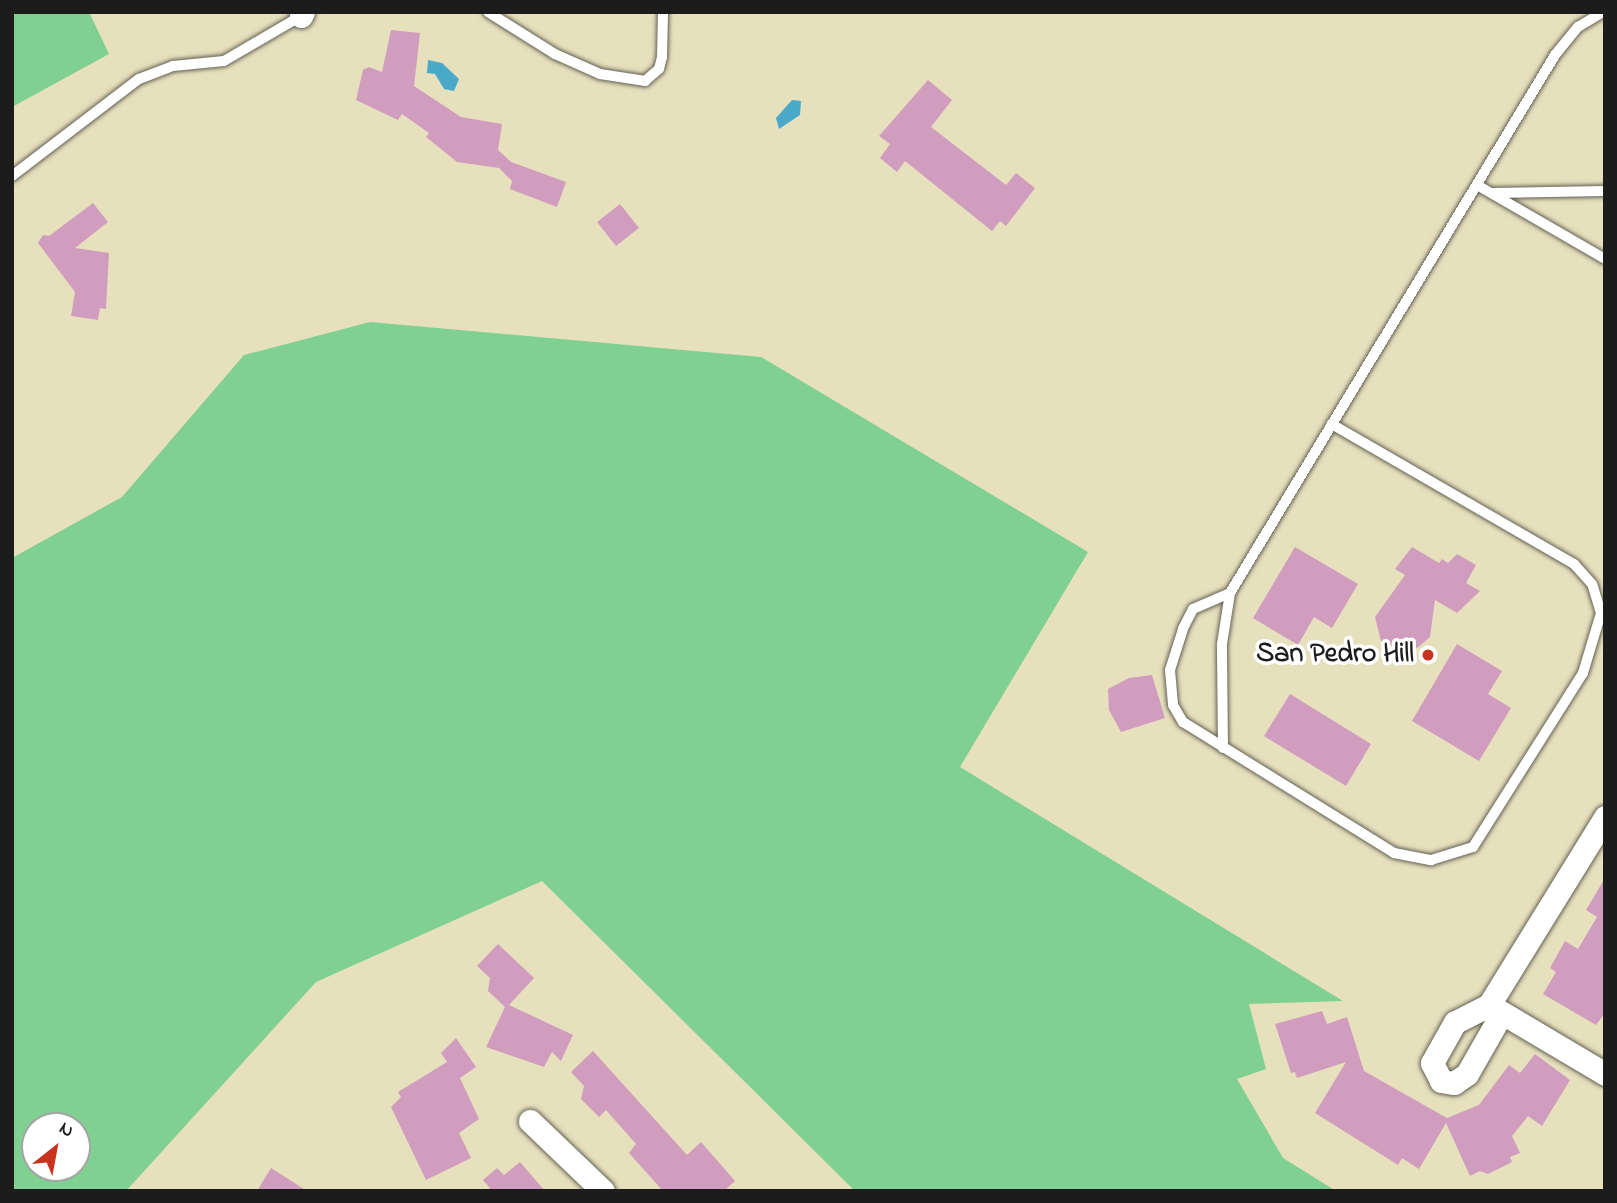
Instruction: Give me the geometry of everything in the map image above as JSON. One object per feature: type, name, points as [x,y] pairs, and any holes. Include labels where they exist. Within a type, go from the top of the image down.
[{"type":"street","points":[[1605,817],[1495,1009],[1605,1074]]},
{"type":"street","points":[[530,1121],[603,1191]]},
{"type":"lane","points":[[488,12],[555,54],[600,74],[645,81],[659,69],[662,57],[663,12]]},
{"type":"lane","points":[[1223,748],[1222,644],[1230,593],[1555,55],[1577,27],[1603,12]]},
{"type":"lane","points":[[12,176],[139,79],[173,66],[225,61],[302,14]]},
{"type":"lane","points":[[1477,185],[1605,259]]},
{"type":"lane","points":[[1490,193],[1605,191]]},
{"type":"lane","points":[[1230,593],[1193,609],[1170,670],[1173,705],[1183,722],[1394,853],[1414,859],[1450,856],[1473,847],[1583,673],[1596,642],[1601,613],[1592,584],[1574,564],[1332,424]]},
{"type":"green space","points":[[12,12],[89,12],[109,54],[12,107]]},
{"type":"green space","points":[[370,322],[761,357],[1088,552],[960,767],[1343,1001],[1249,1004],[1266,1069],[1237,1079],[1283,1158],[1336,1191],[855,1191],[542,881],[316,982],[126,1191],[12,1191],[12,558],[122,497],[244,355]]},
{"type":"water","points":[[428,60],[442,63],[459,79],[454,91],[444,89],[435,74],[427,73]]},
{"type":"water","points":[[792,100],[801,101],[800,115],[779,129],[776,118]]},
{"type":"building","points":[[391,30],[420,33],[414,86],[461,117],[502,124],[498,150],[511,162],[566,182],[557,207],[510,189],[512,181],[499,168],[457,162],[426,137],[429,133],[402,114],[398,120],[356,100],[363,70],[369,67],[382,72]]},
{"type":"building","points":[[928,80],[952,100],[931,127],[1006,185],[1016,173],[1035,188],[1006,226],[1000,221],[992,231],[905,161],[897,172],[880,158],[890,144],[879,136]]},
{"type":"building","points":[[93,203],[108,222],[75,248],[109,253],[106,309],[100,308],[98,320],[71,316],[75,292],[38,243],[43,235],[49,236]]},
{"type":"building","points":[[620,204],[639,228],[616,246],[597,222]]},
{"type":"building","points":[[1295,547],[1358,584],[1332,628],[1314,617],[1298,645],[1253,618]]},
{"type":"building","points":[[1412,547],[1439,563],[1442,559],[1448,563],[1457,554],[1476,565],[1466,583],[1480,591],[1457,613],[1435,600],[1430,637],[1417,648],[1402,651],[1381,641],[1375,617],[1405,575],[1395,569]]},
{"type":"building","points":[[1457,644],[1502,671],[1488,694],[1511,708],[1479,761],[1412,721]]},
{"type":"building","points":[[1152,675],[1165,718],[1121,732],[1109,710],[1108,689],[1129,678]]},
{"type":"building","points":[[1290,694],[1371,744],[1346,786],[1264,736]]},
{"type":"building","points":[[1605,878],[1605,1013],[1596,1025],[1543,994],[1556,972],[1550,968],[1565,941],[1578,949],[1597,917],[1586,910]]},
{"type":"building","points":[[498,944],[534,978],[509,1005],[573,1035],[561,1061],[552,1052],[544,1067],[486,1047],[505,1007],[488,991],[490,978],[477,966]]},
{"type":"building","points":[[1322,1011],[1327,1024],[1347,1017],[1364,1071],[1447,1118],[1479,1105],[1509,1065],[1520,1073],[1535,1054],[1570,1080],[1542,1126],[1528,1116],[1512,1136],[1520,1153],[1510,1157],[1512,1162],[1488,1174],[1480,1171],[1470,1176],[1446,1123],[1419,1169],[1402,1158],[1398,1165],[1315,1113],[1346,1062],[1297,1078],[1295,1072],[1291,1073],[1275,1024]]},
{"type":"building","points":[[456,1038],[476,1067],[460,1078],[479,1119],[459,1133],[471,1158],[426,1180],[391,1107],[401,1097],[398,1092],[447,1062],[441,1053]]},
{"type":"building","points":[[593,1051],[687,1155],[701,1142],[735,1181],[724,1191],[663,1191],[629,1153],[636,1144],[606,1110],[599,1117],[581,1099],[584,1086],[571,1072]]},
{"type":"building","points":[[520,1162],[545,1191],[486,1191],[490,1188],[483,1180],[497,1168],[504,1175]]},
{"type":"building","points":[[271,1168],[307,1191],[257,1191]]},
{"type":"place","name":"San Pedro Hill","points":[[1428,655]]}]
